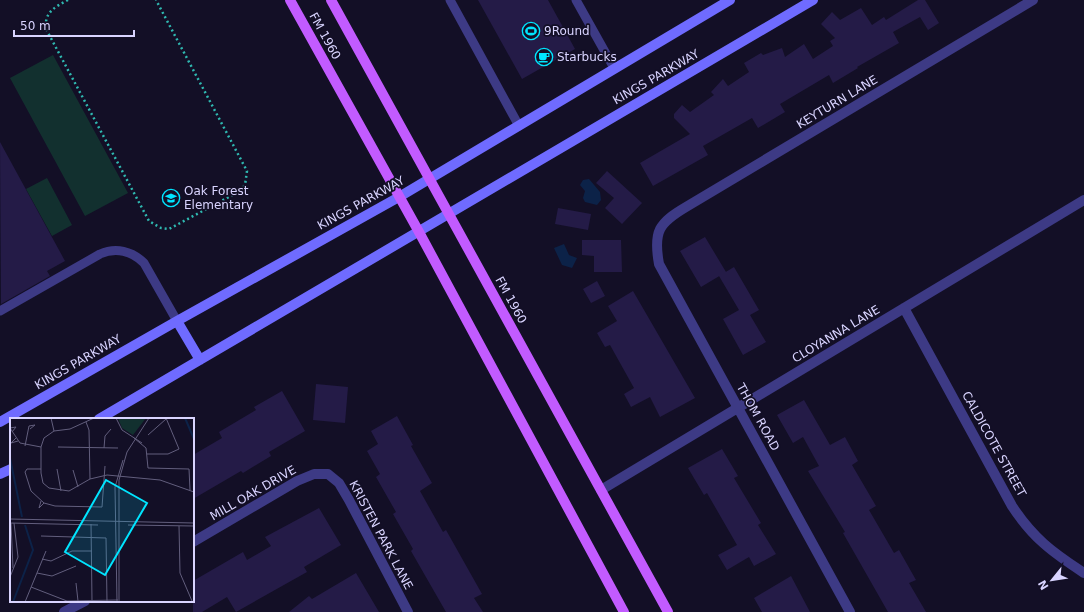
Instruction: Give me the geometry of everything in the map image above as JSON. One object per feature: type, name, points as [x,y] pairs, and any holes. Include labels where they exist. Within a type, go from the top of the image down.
[{"type":"main road","name":"FM 1960","points":[[290,0],[419,232],[624,612]]},
{"type":"main road","name":"FM 1960","points":[[333,1],[668,612]]},
{"type":"street","name":"KINGS PARKWAY","points":[[0,422],[399,197],[730,0]]},
{"type":"street","name":"KINGS PARKWAY","points":[[101,418],[813,0]]},
{"type":"street","name":"KEYTURN LANE","points":[[659,231],[667,219],[686,207],[1033,0]]},
{"type":"street","name":"CLOYANNA LANE","points":[[601,490],[1084,200]]},
{"type":"street","name":"THOM ROAD","points":[[659,231],[656,251],[659,264],[850,612]]},
{"type":"street","name":"CALDICOTE STREET","points":[[904,308],[1012,506],[1027,527],[1045,546],[1084,573]]},
{"type":"street","points":[[177,321],[200,360]]},
{"type":"street","points":[[0,474],[10,469]]},
{"type":"street","name":"MILL OAK DRIVE","points":[[194,541],[298,481],[314,474],[328,474]]},
{"type":"street","name":"KRISTEN PARK LANE","points":[[328,474],[339,483],[349,500],[408,612]]},
{"type":"street","points":[[64,612],[83,602]]},
{"type":"lane","points":[[450,0],[519,126]]},
{"type":"lane","points":[[576,0],[614,68]]},
{"type":"lane","points":[[0,310],[100,254],[118,250],[137,256],[144,263],[177,321]]},
{"type":"path","points":[[68,0],[55,7],[47,16],[46,29],[149,220],[161,228],[169,229],[240,191],[245,185],[247,171],[156,0]]},
{"type":"green space","points":[[53,55],[128,193],[85,216],[10,78]]},
{"type":"green space","points":[[47,178],[72,225],[52,236],[26,189]]},
{"type":"water","points":[[589,179],[600,192],[601,200],[597,205],[585,202],[583,198],[585,191],[580,185],[583,180]]},
{"type":"water","points":[[564,244],[569,255],[577,258],[572,268],[562,265],[554,248]]},
{"type":"building","points":[[478,0],[548,0],[575,49],[522,79]]},
{"type":"building","points":[[918,0],[925,0],[939,23],[928,30],[920,17],[893,32],[899,43],[857,67],[858,68],[833,83],[829,75],[780,104],[785,112],[758,128],[752,118],[703,146],[708,155],[653,186],[640,163],[690,134],[674,118],[674,114],[682,105],[690,112],[714,95],[711,92],[723,79],[728,86],[749,72],[744,63],[761,53],[763,55],[782,48],[785,57],[804,44],[813,59],[833,46],[830,41],[835,38],[821,24],[832,12],[840,20],[861,8],[872,25],[884,17],[886,20]]},
{"type":"building","points":[[0,142],[65,261],[47,271],[50,276],[1,304]]},
{"type":"building","points":[[607,171],[642,203],[622,224],[605,208],[614,198],[596,183]]},
{"type":"building","points":[[558,208],[591,214],[588,230],[555,224]]},
{"type":"building","points":[[705,237],[726,272],[701,287],[680,251]]},
{"type":"building","points":[[582,240],[621,240],[622,272],[594,272],[594,256],[582,255]]},
{"type":"building","points":[[734,267],[759,310],[750,315],[766,342],[743,355],[723,319],[739,310],[719,276]]},
{"type":"building","points":[[597,281],[605,296],[591,303],[583,289]]},
{"type":"building","points":[[633,291],[695,398],[660,417],[650,397],[631,407],[624,394],[634,388],[610,345],[605,347],[597,333],[617,321],[608,306]]},
{"type":"building","points":[[316,384],[348,387],[345,423],[313,420]]},
{"type":"building","points":[[282,391],[305,431],[269,452],[271,456],[243,473],[241,471],[194,498],[194,454],[222,438],[219,432],[256,410],[254,407]]},
{"type":"building","points":[[804,400],[830,445],[845,437],[858,461],[852,465],[876,506],[869,510],[894,553],[899,550],[916,580],[909,583],[926,612],[888,612],[843,533],[845,532],[808,471],[819,466],[803,437],[793,443],[777,415]]},
{"type":"building","points":[[397,416],[413,445],[411,446],[432,483],[420,491],[443,532],[446,530],[482,594],[474,598],[483,612],[446,612],[411,551],[413,549],[393,514],[396,512],[376,477],[380,474],[367,451],[378,444],[371,431]]},
{"type":"building","points":[[722,449],[738,476],[734,478],[761,523],[758,525],[776,554],[754,566],[749,557],[727,570],[718,555],[737,545],[707,493],[704,495],[688,468]]},
{"type":"building","points":[[319,508],[341,545],[304,567],[307,572],[236,612],[227,597],[202,612],[193,612],[194,580],[243,552],[247,560],[271,546],[265,537]]},
{"type":"building","points":[[356,573],[379,612],[289,612],[309,596],[312,599]]},
{"type":"building","points":[[791,576],[810,612],[762,612],[754,598]]},
{"type":"place","name":"9Round","points":[[531,31]]},
{"type":"place","name":"Starbucks","points":[[544,57]]},
{"type":"place","name":"Oak Forest Elementary","points":[[171,198]]}]
